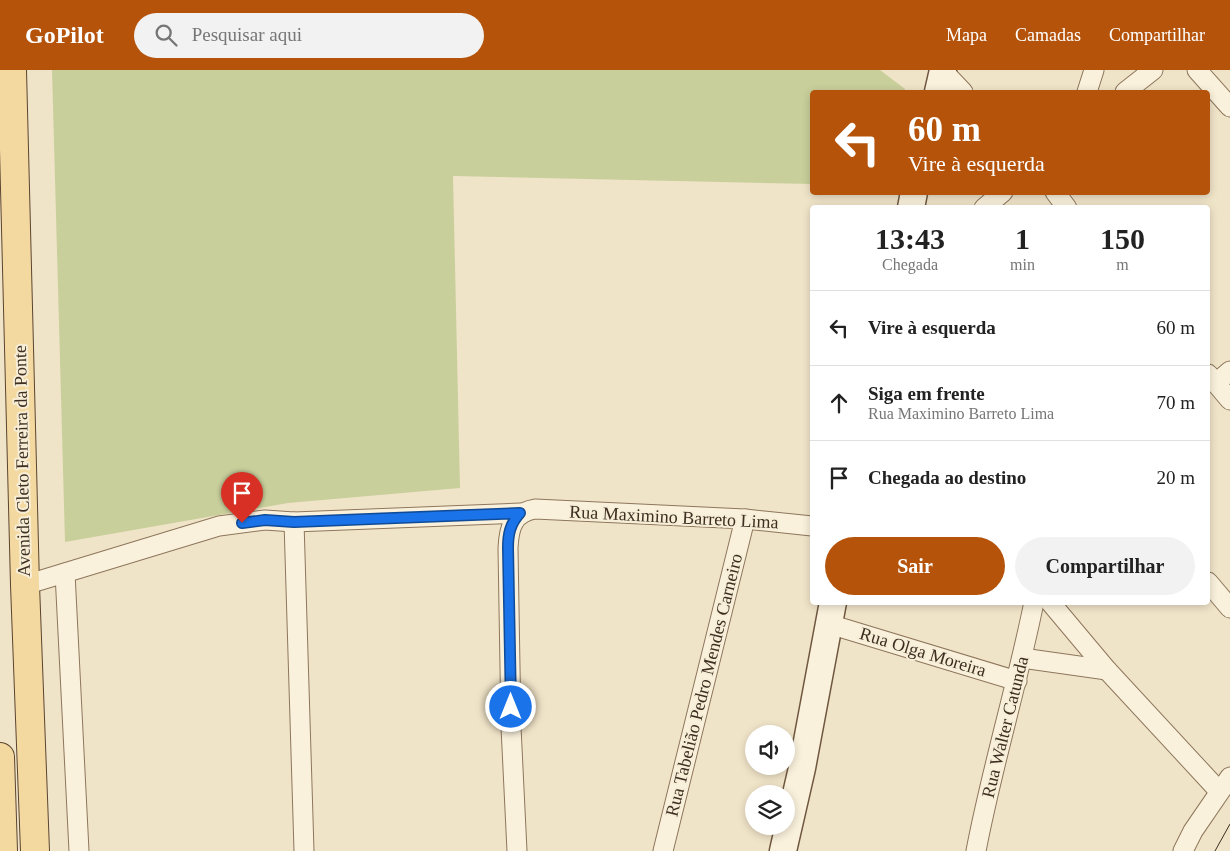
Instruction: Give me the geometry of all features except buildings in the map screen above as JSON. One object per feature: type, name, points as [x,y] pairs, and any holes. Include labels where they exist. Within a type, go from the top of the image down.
[{"type":"main road","name":"Avenida Cleto Ferreira da Ponte","points":[[12,70],[25,585],[35,851]]},
{"type":"main road","points":[[783,851],[802,768],[831,613]]},
{"type":"main road","points":[[0,757],[3,851]]},
{"type":"street","points":[[1089,90],[1094,70]]},
{"type":"street","points":[[1128,90],[1153,70]]},
{"type":"street","points":[[1197,70],[1230,108]]},
{"type":"street","points":[[941,78],[961,90]]},
{"type":"street","points":[[988,205],[999,195]]},
{"type":"street","points":[[1057,195],[1066,205]]},
{"type":"street","points":[[1230,370],[1212,378],[1230,400]]},
{"type":"street","points":[[518,851],[511,727],[508,533],[513,521],[527,511]]},
{"type":"street","name":"Rua Maximino Barreto Lima","points":[[294,522],[527,511],[745,518],[810,526]]},
{"type":"street","name":"Rua Tabelião Pedro Mendes Carneiro","points":[[663,851],[745,518]]},
{"type":"street","points":[[25,585],[219,526],[265,520],[294,522],[304,851]]},
{"type":"street","points":[[65,573],[79,851]]},
{"type":"street","points":[[1210,584],[1230,608]]},
{"type":"street","name":"Rua Walter Catunda","points":[[976,851],[986,798],[1017,680],[1033,605]]},
{"type":"street","points":[[1053,605],[1107,670],[1224,784],[1193,831],[1183,851]]},
{"type":"street","name":"Rua Olga Moreira","points":[[831,613],[1017,680]]},
{"type":"street","points":[[1022,658],[1107,670]]},
{"type":"green space","points":[[52,70],[880,70],[905,89],[810,90],[810,184],[453,176],[460,488],[288,503],[65,542]]},
{"type":"tram line","points":[[1215,851],[1230,824]]},
{"type":"route","points":[[242,523],[265,520],[294,522],[520,513],[513,521],[508,533],[511,707]]}]
